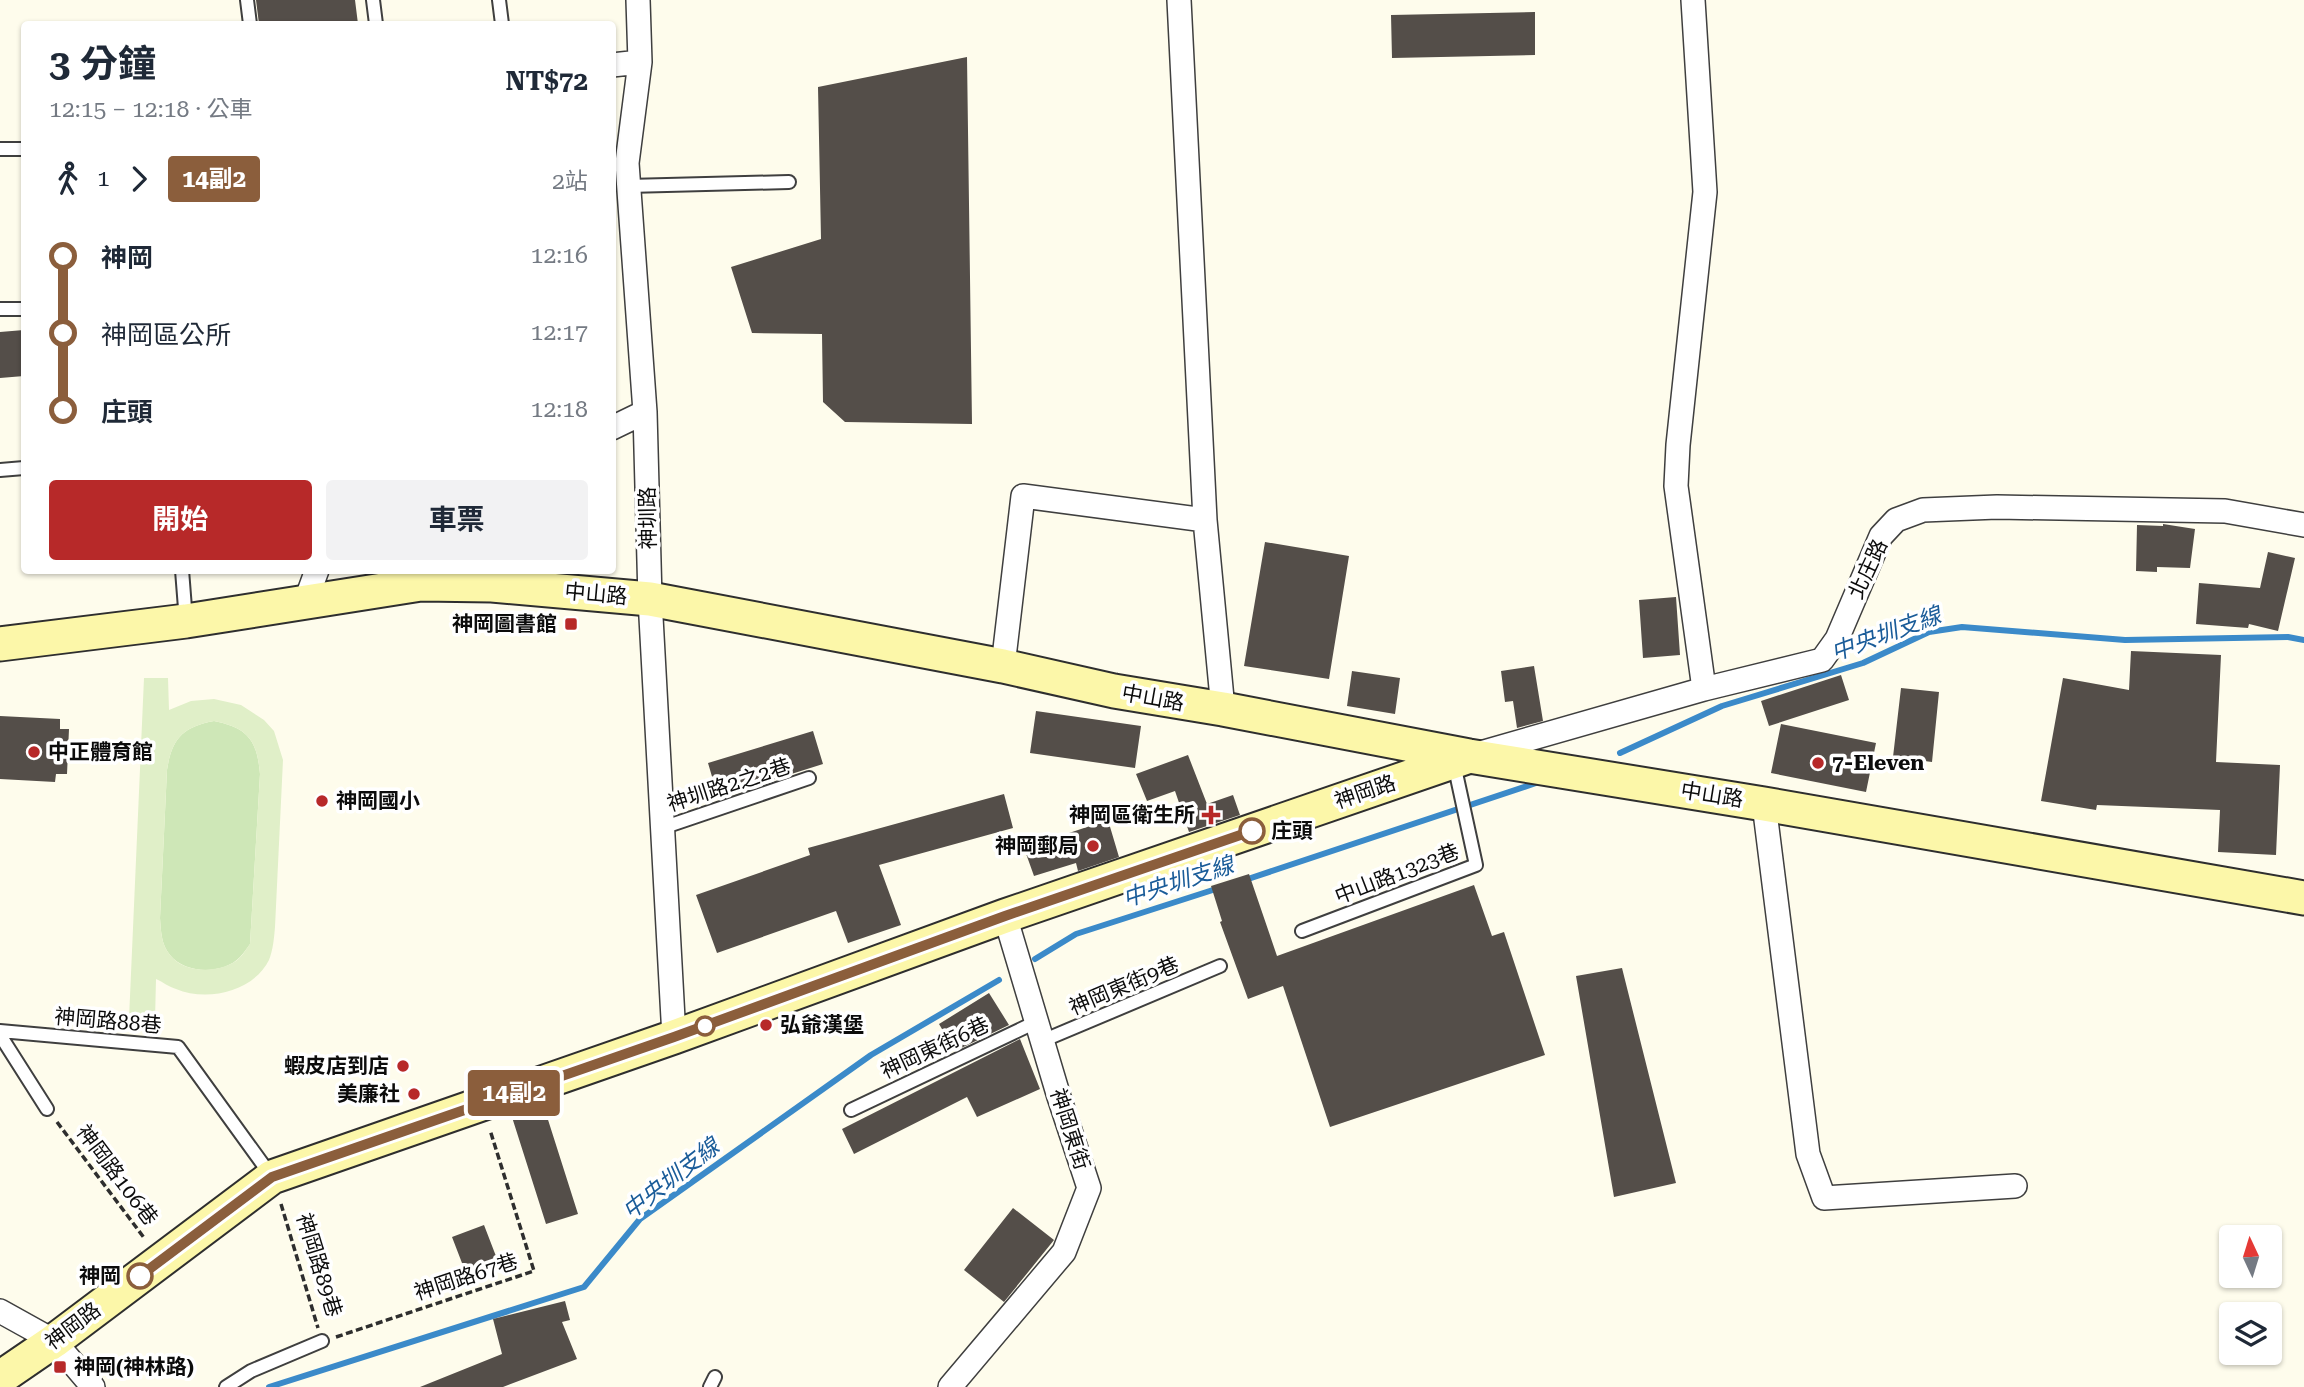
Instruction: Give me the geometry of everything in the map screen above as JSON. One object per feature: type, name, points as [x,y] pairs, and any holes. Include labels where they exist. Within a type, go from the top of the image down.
[{"type":"street","name":"神圳路","points":[[638,0],[640,62],[622,173],[645,412],[650,599],[674,1037]]},
{"type":"street","points":[[1180,0],[1205,520],[1223,709]]},
{"type":"street","points":[[1693,0],[1705,192],[1678,444],[1676,486],[1704,689]]},
{"type":"street","points":[[616,65],[640,62]]},
{"type":"street","points":[[616,426],[645,412]]},
{"type":"street","points":[[1003,666],[1023,496],[1205,520]]},
{"type":"street","name":"北庄路","points":[[1469,756],[1704,689],[1822,660],[1837,639],[1881,536],[1896,520],[1923,510],[1997,507],[2225,511],[2304,525]]},
{"type":"street","points":[[305,603],[316,574]]},
{"type":"street","name":"中山路","points":[[0,644],[186,621],[421,584],[492,585],[650,599],[1003,666],[1114,691],[1469,756],[1764,804],[2304,898]]},
{"type":"street","name":"神岡路","points":[[0,1378],[54,1341],[272,1177],[674,1037],[1005,916],[1469,756]]},
{"type":"street","points":[[1764,804],[1808,1154],[1824,1198],[2015,1186]]},
{"type":"street","name":"神岡東街","points":[[950,1387],[1064,1252],[1089,1188],[1005,916]]},
{"type":"street","points":[[0,1311],[54,1341],[93,1387]]},
{"type":"lane","points":[[247,0],[250,21]]},
{"type":"lane","points":[[373,0],[376,21]]},
{"type":"lane","points":[[499,0],[502,21]]},
{"type":"lane","points":[[0,149],[21,149]]},
{"type":"lane","points":[[622,173],[789,182]]},
{"type":"lane","points":[[0,310],[21,309]]},
{"type":"lane","points":[[0,470],[21,468]]},
{"type":"lane","points":[[182,574],[186,621]]},
{"type":"lane","name":"中山路1323巷","points":[[1302,931],[1476,864],[1456,773],[1469,756]]},
{"type":"lane","name":"神圳路2之2巷","points":[[662,828],[809,779]]},
{"type":"lane","name":"神岡東街9巷","points":[[1039,1031],[1220,966]]},
{"type":"lane","name":"神岡東街6巷","points":[[851,1110],[1039,1031]]},
{"type":"lane","points":[[0,1033],[47,1109]]},
{"type":"lane","name":"神岡路88巷","points":[[0,1033],[178,1047],[272,1177]]},
{"type":"lane","name":"神岡路89巷","points":[[226,1387],[251,1371],[322,1341]]},
{"type":"path","name":"神岡路67巷","points":[[322,1341],[534,1271],[482,1104]]},
{"type":"path","name":"神岡路106巷","points":[[47,1109],[161,1260]]},
{"type":"path","name":"神岡路89巷","points":[[272,1177],[322,1341]]},
{"type":"green space","points":[[144,678],[168,678],[169,710],[191,701],[214,699],[241,705],[264,720],[274,731],[283,760],[274,940],[269,960],[262,971],[241,987],[215,994],[188,993],[156,979],[155,1021],[129,1019]],"holes":[[[214,721],[226,724],[249,737],[259,762],[250,944],[236,961],[220,968],[202,970],[184,966],[176,961],[167,951],[162,937],[160,918],[167,770],[176,742],[187,731]]]},
{"type":"green space","points":[[214,721],[235,727],[249,737],[259,762],[260,774],[250,944],[233,963],[204,970],[185,966],[170,955],[163,942],[160,918],[169,759],[181,736],[194,727]]},
{"type":"building","points":[[256,0],[355,0],[358,21],[259,21]]},
{"type":"building","points":[[1535,12],[1535,55],[1392,58],[1391,15]]},
{"type":"building","points":[[967,57],[972,424],[845,422],[823,402],[822,334],[752,333],[731,267],[821,239],[818,87]]},
{"type":"building","points":[[21,330],[21,376],[0,378],[0,332]]},
{"type":"building","points":[[2163,524],[2195,529],[2190,568],[2157,567],[2157,572],[2136,571],[2137,525]]},
{"type":"building","points":[[1265,542],[1349,556],[1329,679],[1244,666]]},
{"type":"building","points":[[2268,552],[2295,558],[2278,631],[2249,624],[2248,628],[2196,624],[2199,583],[2260,588]]},
{"type":"building","points":[[1676,597],[1680,655],[1643,658],[1639,600]]},
{"type":"building","points":[[2131,651],[2221,655],[2216,762],[2280,765],[2276,855],[2218,852],[2220,810],[2097,805],[2096,810],[2041,801],[2063,678],[2129,690]]},
{"type":"building","points":[[1534,666],[1543,721],[1517,728],[1513,701],[1505,702],[1501,671]]},
{"type":"building","points":[[1352,671],[1400,678],[1395,714],[1347,706]]},
{"type":"building","points":[[1841,675],[1849,700],[1769,726],[1761,701]]},
{"type":"building","points":[[1901,688],[1939,692],[1932,762],[1893,757]]},
{"type":"building","points":[[1036,711],[1141,726],[1135,768],[1030,753]]},
{"type":"building","name":"中正體育館","points":[[0,716],[60,719],[60,729],[69,729],[67,774],[56,774],[55,782],[0,779]]},
{"type":"building","points":[[1781,724],[1876,743],[1866,792],[1771,773]]},
{"type":"building","points":[[813,731],[823,764],[718,797],[708,763]]},
{"type":"building","points":[[1188,755],[1207,804],[1233,795],[1240,815],[1189,832],[1175,791],[1147,801],[1136,774]]},
{"type":"building","points":[[1004,794],[1013,828],[879,865],[901,925],[848,943],[836,911],[717,953],[696,895],[810,855],[808,848]]},
{"type":"building","points":[[1108,820],[1119,857],[1078,871],[1076,863],[1034,876],[1024,848]]},
{"type":"building","points":[[1249,874],[1277,956],[1474,885],[1492,936],[1504,932],[1545,1055],[1330,1127],[1283,986],[1248,999],[1220,922],[1222,921],[1211,886]]},
{"type":"building","points":[[1622,968],[1676,1183],[1614,1197],[1576,976]]},
{"type":"building","points":[[989,993],[1009,1025],[955,1051],[939,1024]]},
{"type":"building","points":[[1020,1039],[1040,1089],[977,1117],[967,1097],[854,1154],[842,1129]]},
{"type":"building","points":[[543,1104],[578,1214],[546,1224],[511,1114]]},
{"type":"building","points":[[1013,1208],[1054,1240],[1004,1302],[964,1270]]},
{"type":"building","points":[[484,1225],[499,1264],[467,1276],[452,1237]]},
{"type":"building","points":[[565,1301],[570,1320],[562,1322],[577,1359],[503,1387],[420,1387],[502,1354],[493,1319]]},
{"type":"waterway","name":"中央圳支線","points":[[1620,753],[1722,706],[1863,663],[1929,632],[1962,627],[2125,640],[2288,637],[2304,640]]},
{"type":"waterway","name":"中央圳支線","points":[[1242,881],[1536,783]]},
{"type":"waterway","name":"中央圳支線","points":[[1035,959],[1076,934],[1219,888]]},
{"type":"waterway","name":"中央圳支線","points":[[269,1387],[584,1287],[640,1219],[871,1055],[999,980]]},
{"type":"bus line","name":"14副2","points":[[140,1276],[272,1177],[1252,831]]},
{"type":"place","name":"神岡圖書館","points":[[571,624]]},
{"type":"place","name":"中正體育館","points":[[34,752]]},
{"type":"place","name":"7-Eleven","points":[[1818,763]]},
{"type":"place","name":"神岡國小","points":[[322,801]]},
{"type":"place","name":"神岡區衛生所","points":[[1211,815]]},
{"type":"place","name":"庄頭","points":[[1252,831]]},
{"type":"place","name":"神岡郵局","points":[[1093,846]]},
{"type":"place","name":"弘爺漢堡","points":[[766,1025]]},
{"type":"place","name":"蝦皮店到店","points":[[403,1066]]},
{"type":"place","name":"美廉社","points":[[414,1094]]},
{"type":"place","name":"神岡","points":[[140,1276]]},
{"type":"place","name":"神岡(神林路)","points":[[60,1367]]}]
